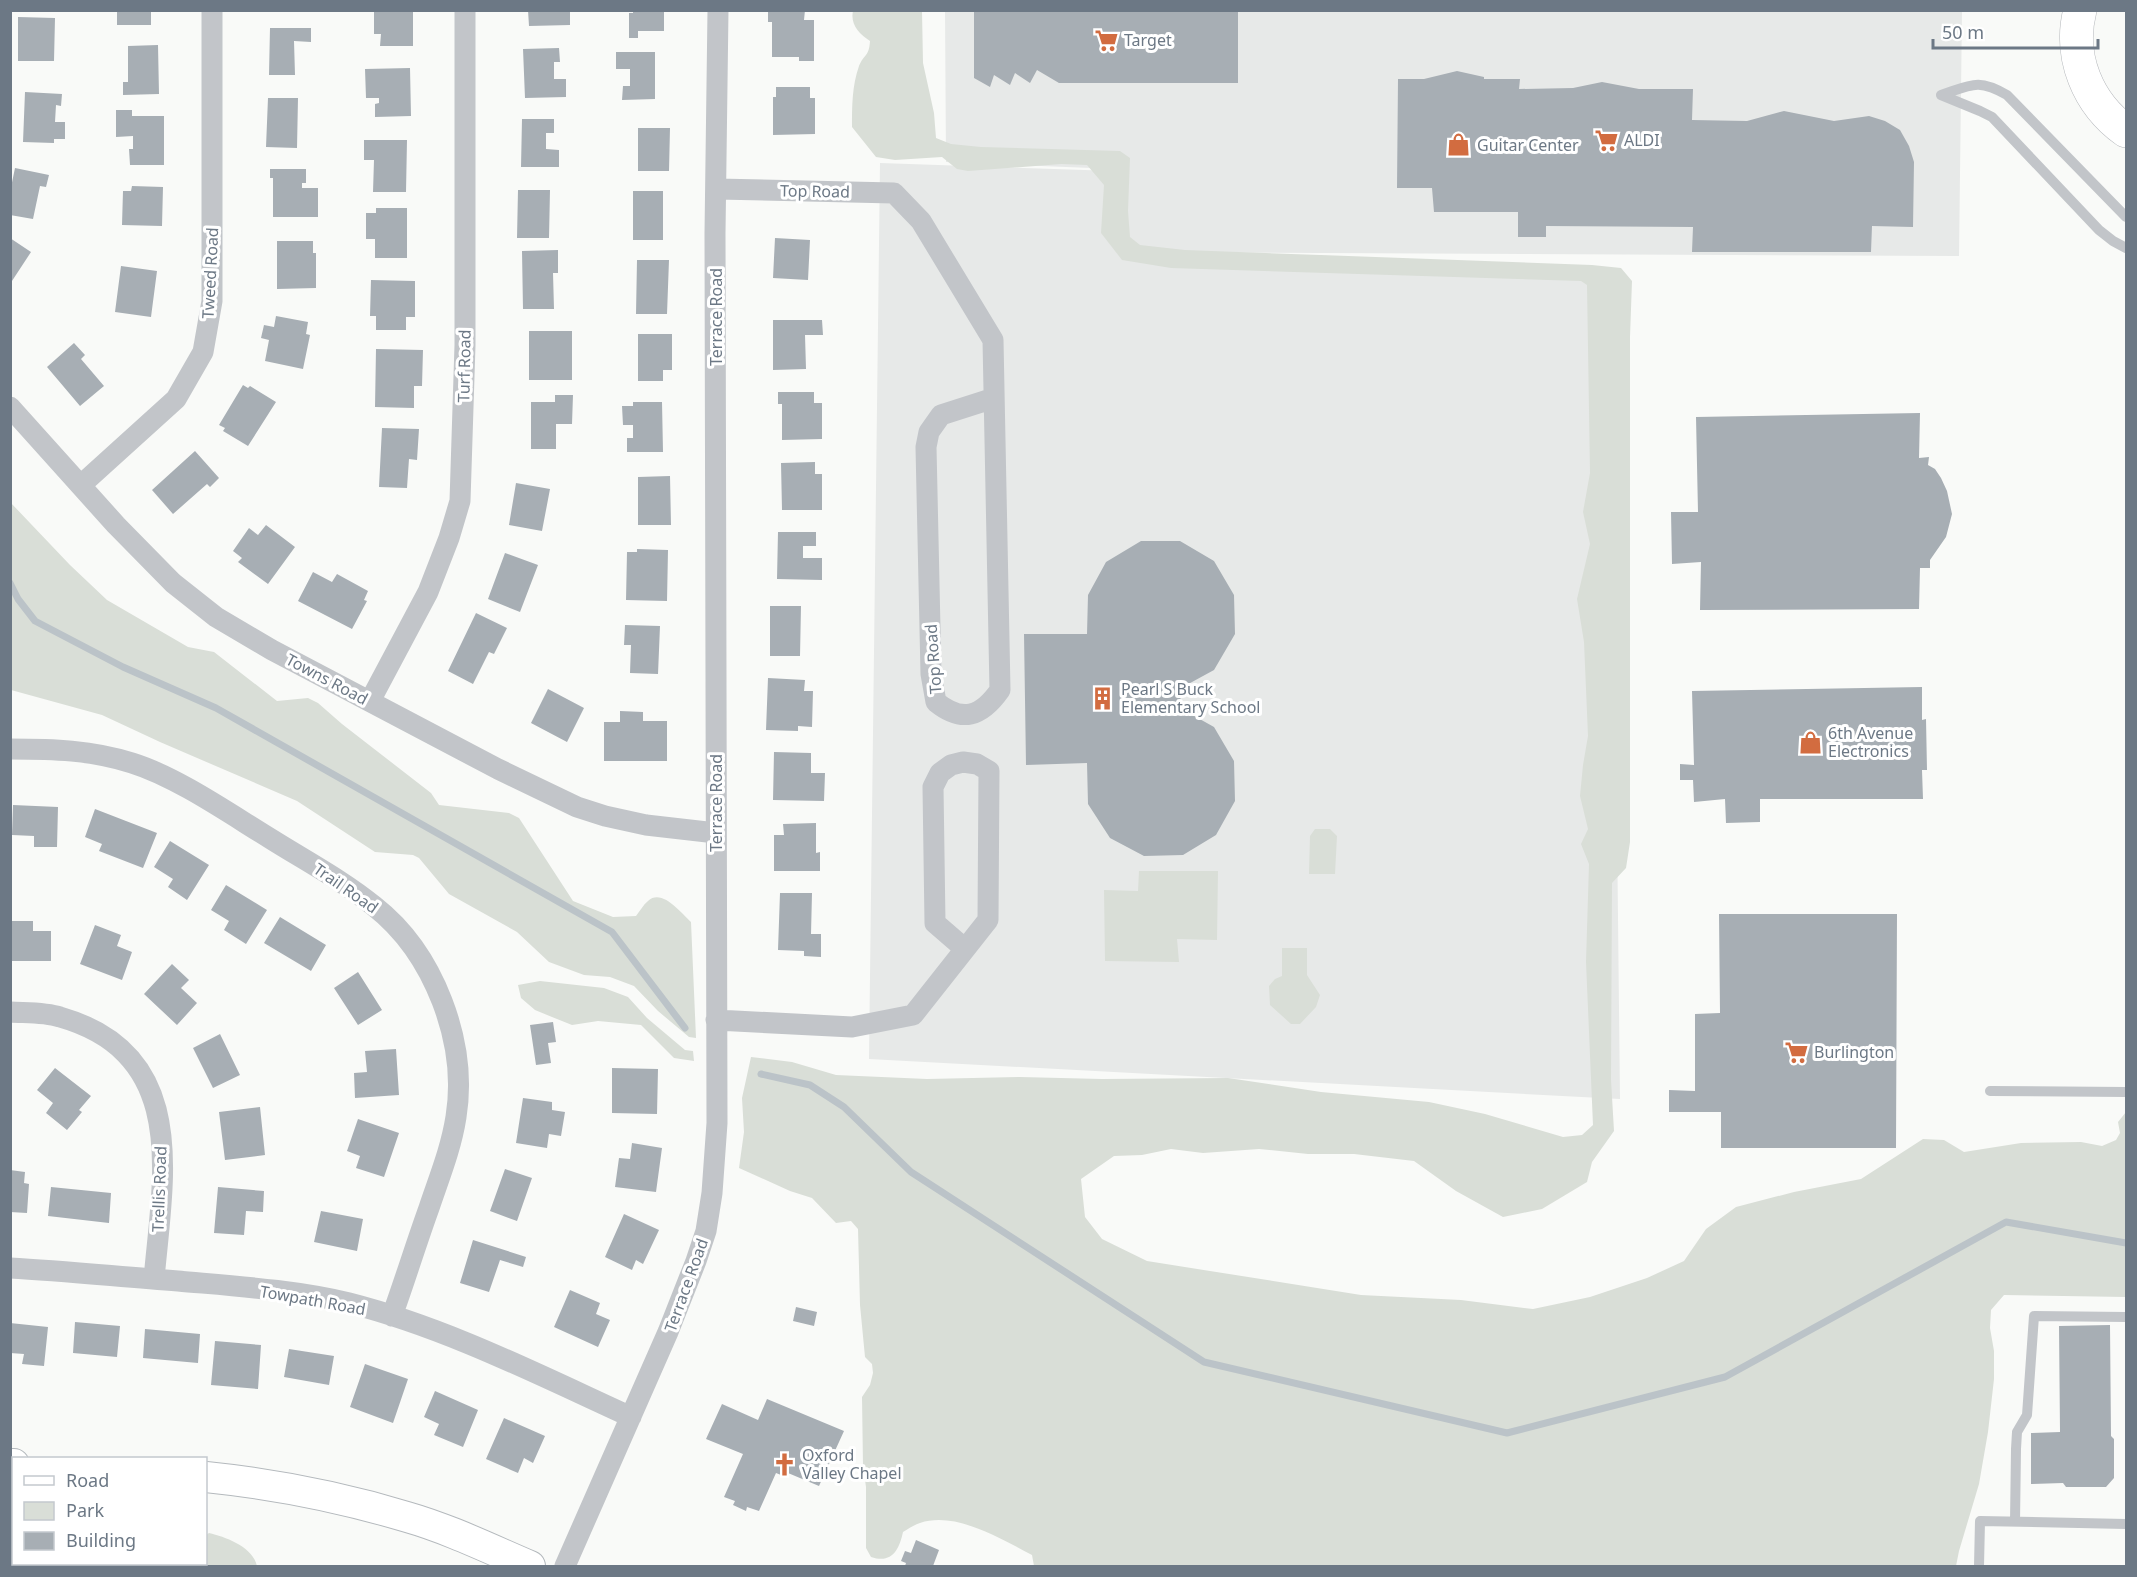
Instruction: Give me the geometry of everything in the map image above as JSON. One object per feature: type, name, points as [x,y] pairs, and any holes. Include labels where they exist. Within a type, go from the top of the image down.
[{"type":"main road","points":[[2080,10],[2076,40],[2077,57],[2083,74],[2100,106],[2114,122],[2127,131]]},
{"type":"main road","points":[[207,1477],[266,1484],[409,1517],[530,1566]]},
{"type":"street","name":"Tweed Road","points":[[81,485],[149,426],[176,399],[203,352],[212,301],[213,10]]},
{"type":"street","name":"Turf Road","points":[[370,701],[428,592],[449,538],[460,501],[465,345],[465,10]]},
{"type":"street","name":"Terrace Road","points":[[565,1566],[685,1291],[706,1232],[712,1193],[717,1123],[717,10]]},
{"type":"street","name":"Top Road","points":[[717,189],[894,193],[921,221],[993,340],[1000,690],[990,704],[976,713],[950,713],[936,702],[931,674],[926,447],[929,432],[941,415],[994,399]]},
{"type":"street","name":"Towns Road","points":[[10,407],[116,525],[172,583],[216,617],[272,650],[498,769],[577,807],[646,825],[716,833]]},
{"type":"street","name":"Trail Road","points":[[10,749],[64,750],[100,754],[133,763],[162,775],[225,810],[336,878],[376,907],[424,962],[444,1006],[456,1054],[458,1096],[456,1116],[442,1173],[392,1316]]},
{"type":"street","points":[[716,1020],[852,1026],[913,1015],[988,920],[988,771],[977,764],[963,762],[951,765],[940,773],[933,787],[933,816],[935,923],[964,949]]},
{"type":"street","name":"Trellis Road","points":[[10,1012],[59,1016],[104,1035],[122,1050],[152,1094],[159,1116],[163,1154],[154,1279]]},
{"type":"street","name":"Towpath Road","points":[[10,1268],[218,1285],[349,1303],[474,1346],[631,1417]]},
{"type":"lane","points":[[2127,217],[2007,95],[1990,85],[1975,84],[1941,95],[1992,117],[2099,230],[2127,248]]},
{"type":"lane","points":[[1990,1091],[2127,1092]]},
{"type":"lane","points":[[2015,1522],[2016,1440],[2017,1432],[2027,1415],[2034,1316],[2127,1317]]},
{"type":"lane","points":[[1979,1566],[1980,1521],[2127,1524]]},
{"type":"shaded area","points":[[945,11],[1962,11],[1959,256],[1118,252],[1116,169],[946,162]]},
{"type":"shaded area","points":[[880,163],[1115,171],[1117,254],[1611,278],[1620,1099],[869,1059]]},
{"type":"green space","points":[[853,11],[922,11],[923,63],[934,113],[936,138],[951,144],[981,147],[1120,151],[1130,158],[1128,211],[1130,237],[1140,245],[1185,250],[1592,265],[1621,268],[1632,281],[1630,337],[1630,842],[1626,868],[1612,883],[1611,1080],[1614,1131],[1592,1162],[1587,1182],[1542,1209],[1503,1217],[1456,1191],[1414,1161],[1354,1154],[1308,1154],[1259,1149],[1203,1153],[1171,1149],[1142,1155],[1114,1156],[1081,1179],[1085,1217],[1102,1239],[1147,1261],[1361,1295],[1461,1300],[1533,1309],[1590,1297],[1647,1278],[1684,1261],[1706,1229],[1736,1207],[1794,1192],[1861,1179],[1923,1139],[1944,1140],[1964,1152],[2021,1143],[2081,1142],[2102,1146],[2116,1140],[2120,1133],[2118,1122],[2126,1112],[2126,1297],[2004,1295],[1991,1310],[1994,1379],[1988,1432],[1979,1484],[1956,1566],[1034,1566],[1032,1555],[978,1528],[934,1520],[918,1524],[903,1532],[897,1550],[889,1557],[878,1559],[871,1557],[866,1548],[862,1397],[870,1385],[873,1373],[872,1364],[865,1357],[860,1305],[858,1229],[851,1221],[836,1223],[812,1198],[790,1191],[739,1168],[744,1132],[742,1098],[751,1057],[792,1062],[836,1075],[927,1079],[1228,1078],[1321,1092],[1429,1102],[1485,1114],[1563,1137],[1582,1135],[1593,1125],[1586,962],[1589,864],[1581,844],[1588,829],[1580,796],[1588,736],[1584,642],[1577,599],[1590,544],[1583,512],[1590,473],[1587,285],[1581,281],[1171,268],[1122,260],[1101,233],[1104,185],[1087,165],[1061,164],[968,171],[957,169],[942,157],[895,160],[876,157],[852,127],[855,81],[859,66],[869,50],[870,41],[856,28],[852,16]]},
{"type":"green space","points":[[11,503],[107,600],[188,647],[214,652],[277,701],[308,698],[318,703],[431,793],[439,805],[509,813],[519,818],[573,901],[613,917],[636,916],[653,898],[671,903],[691,922],[696,1038],[689,1037],[658,1011],[634,986],[610,977],[584,975],[549,962],[517,932],[449,894],[419,858],[413,855],[375,852],[297,801],[102,715],[11,690]]},
{"type":"green space","points":[[1315,829],[1330,829],[1337,836],[1335,874],[1309,874],[1310,836]]},
{"type":"green space","points":[[1139,871],[1218,871],[1217,940],[1177,939],[1179,962],[1105,961],[1104,890],[1138,891]]},
{"type":"green space","points":[[1282,948],[1307,948],[1307,975],[1320,995],[1316,1007],[1300,1024],[1291,1024],[1270,1005],[1269,986],[1275,979],[1282,976]]},
{"type":"green space","points":[[540,981],[604,988],[628,997],[647,1018],[685,1050],[693,1051],[694,1061],[674,1058],[641,1025],[598,1021],[572,1025],[535,1010],[521,998],[518,985]]},
{"type":"green space","points":[[207,1534],[223,1537],[245,1548],[257,1566],[193,1566],[207,1565]]},
{"type":"building","points":[[117,10],[151,10],[151,25],[117,25]]},
{"type":"building","points":[[374,10],[413,10],[413,46],[380,46],[381,34],[374,34]]},
{"type":"building","points":[[528,10],[570,10],[570,25],[529,26]]},
{"type":"building","points":[[633,10],[664,10],[664,31],[638,31],[638,38],[629,38],[629,13],[633,13]]},
{"type":"building","points":[[768,10],[805,10],[804,20],[814,20],[814,61],[799,61],[799,57],[772,57],[772,22],[768,22]]},
{"type":"building","name":"Target","points":[[974,10],[1238,10],[1238,83],[1059,83],[1037,70],[1030,83],[1015,73],[1010,85],[994,75],[990,87],[974,78]]},
{"type":"building","points":[[18,17],[55,18],[54,61],[18,61]]},
{"type":"building","points":[[270,28],[311,28],[311,42],[294,41],[295,75],[269,75]]},
{"type":"building","points":[[158,45],[159,94],[123,95],[123,82],[128,82],[128,46]]},
{"type":"building","points":[[559,48],[560,62],[554,62],[554,79],[566,79],[566,97],[525,98],[523,49]]},
{"type":"building","points":[[616,52],[655,52],[655,99],[622,100],[623,86],[630,86],[630,69],[616,69]]},
{"type":"building","points":[[410,68],[411,116],[375,117],[375,104],[379,103],[379,98],[366,98],[365,69]]},
{"type":"building","points":[[1457,71],[1484,77],[1484,79],[1520,79],[1519,89],[1573,88],[1602,82],[1639,89],[1693,89],[1692,120],[1747,121],[1784,111],[1834,121],[1869,116],[1885,121],[1900,130],[1909,146],[1914,162],[1913,227],[1872,226],[1871,252],[1692,252],[1693,227],[1546,226],[1546,237],[1518,237],[1518,212],[1434,212],[1432,188],[1397,188],[1398,79],[1424,79]]},
{"type":"building","points":[[776,87],[810,87],[810,98],[815,98],[815,134],[773,135],[773,97],[776,97]]},
{"type":"building","points":[[25,92],[62,94],[61,106],[56,105],[55,122],[65,122],[65,139],[54,139],[54,143],[23,142]]},
{"type":"building","points":[[268,98],[298,98],[297,148],[266,147]]},
{"type":"building","points":[[116,110],[132,110],[132,116],[164,116],[164,165],[130,165],[129,149],[133,149],[133,136],[116,137]]},
{"type":"building","points":[[522,119],[554,119],[554,133],[546,133],[546,149],[559,150],[559,167],[521,167]]},
{"type":"building","points":[[638,128],[670,128],[669,171],[638,171]]},
{"type":"building","points":[[364,140],[407,140],[406,192],[373,192],[374,160],[364,160]]},
{"type":"building","points":[[15,168],[49,175],[46,187],[40,186],[33,219],[10,215],[10,192]]},
{"type":"building","points":[[270,169],[306,169],[306,183],[302,183],[302,188],[318,188],[318,217],[273,217],[273,178],[270,178]]},
{"type":"building","points":[[132,186],[163,187],[162,226],[122,225],[123,191],[131,191]]},
{"type":"building","points":[[518,190],[550,190],[549,238],[517,238]]},
{"type":"building","points":[[633,191],[663,191],[663,240],[633,240]]},
{"type":"building","points":[[376,208],[407,208],[407,258],[375,258],[375,239],[366,239],[366,213],[376,213]]},
{"type":"building","points":[[10,238],[31,252],[10,284]]},
{"type":"building","points":[[775,238],[810,240],[808,280],[773,278]]},
{"type":"building","points":[[277,241],[313,241],[313,253],[316,253],[316,288],[277,289]]},
{"type":"building","points":[[558,250],[558,273],[553,273],[554,309],[523,309],[522,251]]},
{"type":"building","points":[[637,260],[669,260],[667,314],[636,314]]},
{"type":"building","points":[[121,266],[157,271],[151,317],[115,312]]},
{"type":"building","points":[[371,280],[415,281],[415,317],[406,317],[406,330],[376,330],[376,316],[370,316]]},
{"type":"building","points":[[276,316],[308,322],[306,334],[310,335],[303,369],[265,361],[269,340],[261,338],[264,325],[274,327]]},
{"type":"building","points":[[773,320],[822,320],[823,335],[805,335],[806,369],[773,370]]},
{"type":"building","points":[[529,331],[572,331],[572,380],[529,380]]},
{"type":"building","points":[[638,334],[672,334],[672,370],[663,370],[663,381],[638,381]]},
{"type":"building","points":[[74,343],[85,355],[81,359],[104,386],[80,406],[47,367]]},
{"type":"building","points":[[376,349],[423,350],[422,386],[414,386],[414,408],[375,407]]},
{"type":"building","points":[[243,385],[248,388],[250,386],[276,402],[248,446],[223,431],[225,428],[219,425]]},
{"type":"building","points":[[778,392],[814,392],[814,403],[822,403],[822,439],[782,440],[782,404],[778,404]]},
{"type":"building","points":[[555,395],[573,395],[572,424],[556,424],[556,449],[531,449],[531,402],[555,402]]},
{"type":"building","points":[[633,402],[662,402],[663,452],[627,452],[627,438],[633,438],[633,425],[623,425],[622,406],[633,406]]},
{"type":"building","points":[[1920,413],[1919,458],[1929,457],[1928,465],[1935,469],[1947,491],[1952,514],[1946,537],[1930,560],[1930,568],[1920,568],[1919,609],[1700,610],[1701,562],[1672,564],[1671,512],[1698,512],[1696,417]]},
{"type":"building","points":[[382,428],[419,429],[417,460],[409,459],[407,488],[379,487]]},
{"type":"building","points":[[195,451],[219,478],[210,487],[207,484],[173,514],[152,490]]},
{"type":"building","points":[[815,462],[815,474],[822,474],[822,510],[782,510],[781,463]]},
{"type":"building","points":[[670,476],[671,525],[638,525],[638,477]]},
{"type":"building","points":[[516,483],[550,489],[542,531],[509,525]]},
{"type":"building","points":[[266,525],[295,547],[268,584],[238,562],[242,558],[233,551],[249,528],[258,535]]},
{"type":"building","points":[[778,532],[816,532],[816,546],[803,546],[803,558],[822,558],[822,580],[777,579]]},
{"type":"building","name":"Pearl S Buck Elementary School","points":[[1141,541],[1180,541],[1214,561],[1234,595],[1235,634],[1214,670],[1181,688],[1180,708],[1214,727],[1234,761],[1235,801],[1216,835],[1183,855],[1144,856],[1110,838],[1088,804],[1087,763],[1026,765],[1024,634],[1087,634],[1088,595],[1106,562]]},
{"type":"building","points":[[637,549],[668,550],[667,601],[626,600],[627,552],[637,552]]},
{"type":"building","points":[[505,553],[538,565],[520,612],[488,599]]},
{"type":"building","points":[[313,572],[332,582],[337,574],[368,591],[364,600],[367,601],[352,629],[298,601]]},
{"type":"building","points":[[770,606],[801,606],[800,656],[770,656]]},
{"type":"building","points":[[476,613],[507,628],[494,654],[489,652],[473,684],[448,671]]},
{"type":"building","points":[[625,625],[660,626],[658,674],[630,673],[631,645],[624,645]]},
{"type":"building","points":[[768,678],[805,680],[804,691],[813,691],[812,727],[798,726],[798,731],[766,730]]},
{"type":"building","name":"6th Avenue Electronics","points":[[1922,687],[1922,720],[1926,719],[1927,770],[1922,770],[1923,799],[1760,799],[1760,822],[1726,823],[1725,799],[1694,802],[1693,780],[1680,780],[1680,764],[1694,765],[1692,691]]},
{"type":"building","points":[[548,689],[584,708],[567,742],[531,723]]},
{"type":"building","points":[[620,711],[643,712],[643,721],[667,721],[667,761],[604,761],[604,722],[620,722]]},
{"type":"building","points":[[774,752],[811,753],[811,773],[825,773],[824,801],[773,800]]},
{"type":"building","points":[[13,805],[58,807],[57,847],[34,847],[34,836],[12,835]]},
{"type":"building","points":[[95,809],[157,833],[143,868],[99,851],[102,844],[85,837]]},
{"type":"building","points":[[816,823],[816,853],[820,852],[820,871],[774,871],[774,835],[784,835],[783,824]]},
{"type":"building","points":[[170,841],[209,865],[187,900],[168,887],[173,879],[154,867]]},
{"type":"building","points":[[226,885],[267,910],[246,944],[224,930],[229,921],[211,910]]},
{"type":"building","points":[[780,893],[812,893],[811,934],[821,934],[821,957],[804,956],[804,951],[778,950]]},
{"type":"building","name":"Burlington","points":[[1719,914],[1897,914],[1896,1148],[1721,1148],[1721,1112],[1669,1112],[1669,1090],[1695,1091],[1695,1014],[1720,1013]]},
{"type":"building","points":[[280,917],[326,945],[311,971],[264,943]]},
{"type":"building","points":[[10,921],[33,921],[33,931],[51,931],[51,961],[10,961]]},
{"type":"building","points":[[95,925],[121,935],[117,946],[132,952],[122,980],[80,964]]},
{"type":"building","points":[[172,964],[189,980],[181,988],[197,1003],[177,1025],[144,994]]},
{"type":"building","points":[[358,972],[382,1010],[358,1025],[334,988]]},
{"type":"building","points":[[553,1022],[556,1042],[548,1043],[551,1063],[536,1065],[530,1025]]},
{"type":"building","points":[[220,1034],[240,1075],[213,1088],[193,1048]]},
{"type":"building","points":[[396,1049],[399,1095],[355,1098],[354,1073],[367,1072],[365,1051]]},
{"type":"building","points":[[55,1068],[91,1096],[79,1110],[82,1112],[67,1130],[46,1113],[53,1103],[37,1090]]},
{"type":"building","points":[[612,1068],[658,1069],[657,1114],[612,1113]]},
{"type":"building","points":[[523,1098],[552,1102],[552,1110],[565,1112],[561,1136],[549,1134],[547,1148],[516,1143]]},
{"type":"building","points":[[260,1107],[265,1155],[225,1160],[219,1112]]},
{"type":"building","points":[[358,1119],[399,1133],[384,1177],[356,1168],[360,1156],[347,1151]]},
{"type":"building","points":[[632,1143],[662,1148],[656,1192],[615,1187],[619,1158],[630,1159]]},
{"type":"building","points":[[505,1169],[532,1178],[517,1221],[490,1211]]},
{"type":"building","points":[[10,1170],[25,1172],[24,1183],[29,1184],[27,1213],[10,1212]]},
{"type":"building","points":[[51,1187],[111,1193],[109,1223],[48,1216]]},
{"type":"building","points":[[218,1187],[264,1191],[263,1212],[246,1211],[244,1235],[214,1233]]},
{"type":"building","points":[[321,1211],[363,1219],[357,1251],[314,1242]]},
{"type":"building","points":[[624,1214],[659,1230],[643,1264],[636,1260],[632,1270],[605,1257]]},
{"type":"building","points":[[473,1240],[526,1257],[523,1267],[500,1260],[489,1292],[460,1283]]},
{"type":"building","points":[[570,1290],[600,1303],[596,1314],[610,1320],[598,1347],[554,1327]]},
{"type":"building","points":[[796,1307],[817,1312],[814,1326],[793,1321]]},
{"type":"building","points":[[75,1322],[120,1326],[117,1357],[73,1353]]},
{"type":"building","points":[[10,1323],[48,1327],[44,1366],[22,1364],[24,1354],[10,1353]]},
{"type":"building","points":[[2110,1325],[2111,1436],[2114,1439],[2114,1478],[2106,1487],[2066,1487],[2063,1483],[2031,1484],[2031,1433],[2060,1432],[2059,1326]]},
{"type":"building","points":[[145,1329],[200,1334],[198,1363],[143,1358]]},
{"type":"building","points":[[215,1341],[261,1345],[258,1389],[211,1385]]},
{"type":"building","points":[[289,1349],[334,1356],[329,1385],[284,1377]]},
{"type":"building","points":[[365,1364],[408,1379],[393,1423],[350,1407]]},
{"type":"building","points":[[435,1391],[478,1410],[463,1447],[434,1435],[439,1424],[424,1417]]},
{"type":"building","name":"Oxford Valley Chapel","points":[[767,1399],[844,1431],[819,1486],[788,1473],[786,1477],[776,1473],[759,1511],[747,1507],[746,1511],[733,1505],[735,1501],[724,1497],[743,1454],[706,1439],[722,1404],[758,1420]]},
{"type":"building","points":[[504,1418],[545,1436],[533,1463],[524,1458],[518,1473],[486,1459]]},
{"type":"building","points":[[916,1540],[939,1550],[933,1566],[905,1566],[906,1563],[901,1561],[905,1551],[911,1553]]},
{"type":"waterway","points":[[10,583],[18,599],[35,621],[123,667],[216,708],[612,932],[685,1028]]},
{"type":"waterway","points":[[761,1074],[810,1085],[844,1107],[911,1172],[1204,1362],[1507,1433],[1725,1377],[2006,1222],[2126,1243]]},
{"type":"place","name":"Target","points":[[1106,40]]},
{"type":"place","name":"ALDI","points":[[1606,140]]},
{"type":"place","name":"Guitar Center","points":[[1459,145]]},
{"type":"place","name":"Pearl S Buck Elementary School","points":[[1103,698]]},
{"type":"place","name":"6th Avenue Electronics","points":[[1810,742]]},
{"type":"place","name":"Burlington","points":[[1796,1052]]},
{"type":"place","name":"Oxford Valley Chapel","points":[[784,1464]]}]
